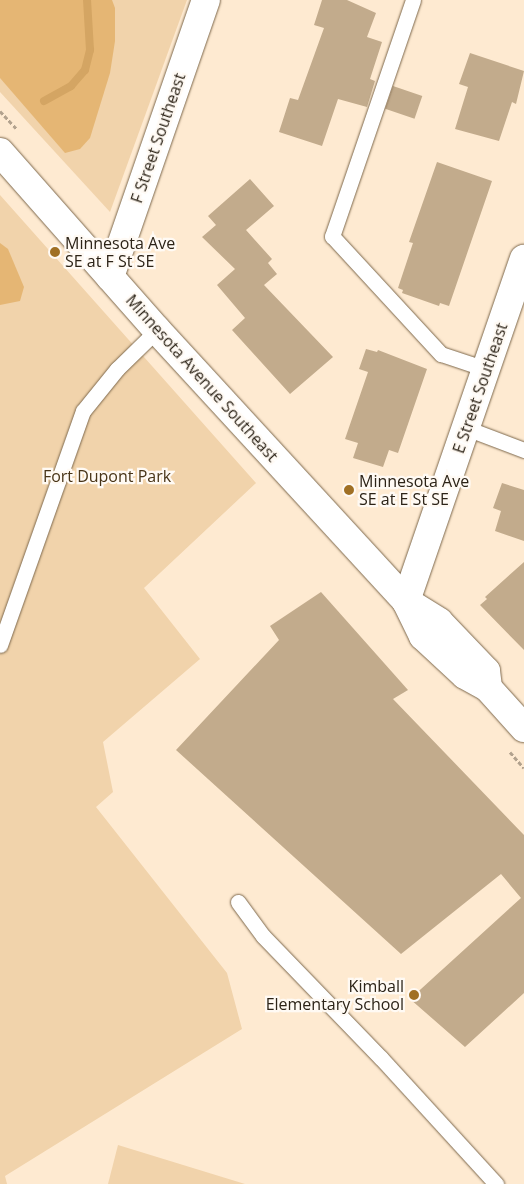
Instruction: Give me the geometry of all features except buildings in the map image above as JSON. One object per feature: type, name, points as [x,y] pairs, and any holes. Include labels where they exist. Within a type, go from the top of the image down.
[{"type":"main road","name":"F Street Southeast","points":[[110,277],[206,0]]},
{"type":"main road","name":"Minnesota Avenue Southeast","points":[[0,152],[157,330],[406,602],[446,629],[486,672],[488,688],[524,728]]},
{"type":"main road","name":"E Street Southeast","points":[[406,602],[524,259]]},
{"type":"lane","points":[[413,0],[332,236],[441,354],[486,369]]},
{"type":"lane","points":[[0,645],[83,411],[117,368],[157,330]]},
{"type":"lane","points":[[466,428],[524,450]]},
{"type":"lane","points":[[238,902],[263,936],[381,1058],[496,1184]]},
{"type":"green space","points":[[0,0],[187,0],[110,212],[0,92]]},
{"type":"green space","name":"Fort Dupont Park","points":[[0,195],[256,483],[144,588],[200,659],[103,742],[113,792],[96,807],[227,973],[242,1029],[5,1176],[7,1184],[0,1184]]},
{"type":"green space","points":[[118,1145],[245,1184],[108,1184]]},
{"type":"shaded area","points":[[0,0],[112,0],[115,8],[115,41],[110,73],[90,138],[80,149],[65,153],[0,78]]},
{"type":"shaded area","points":[[0,243],[8,249],[24,287],[20,301],[0,305]]},
{"type":"waterway","points":[[44,101],[71,86],[85,70],[90,50],[87,0]]},
{"type":"place","name":"Minnesota Ave SE at F St SE","points":[[55,252]]},
{"type":"place","name":"Minnesota Ave SE at E St SE","points":[[349,490]]},
{"type":"place","name":"Kimball Elementary School","points":[[414,995]]}]
